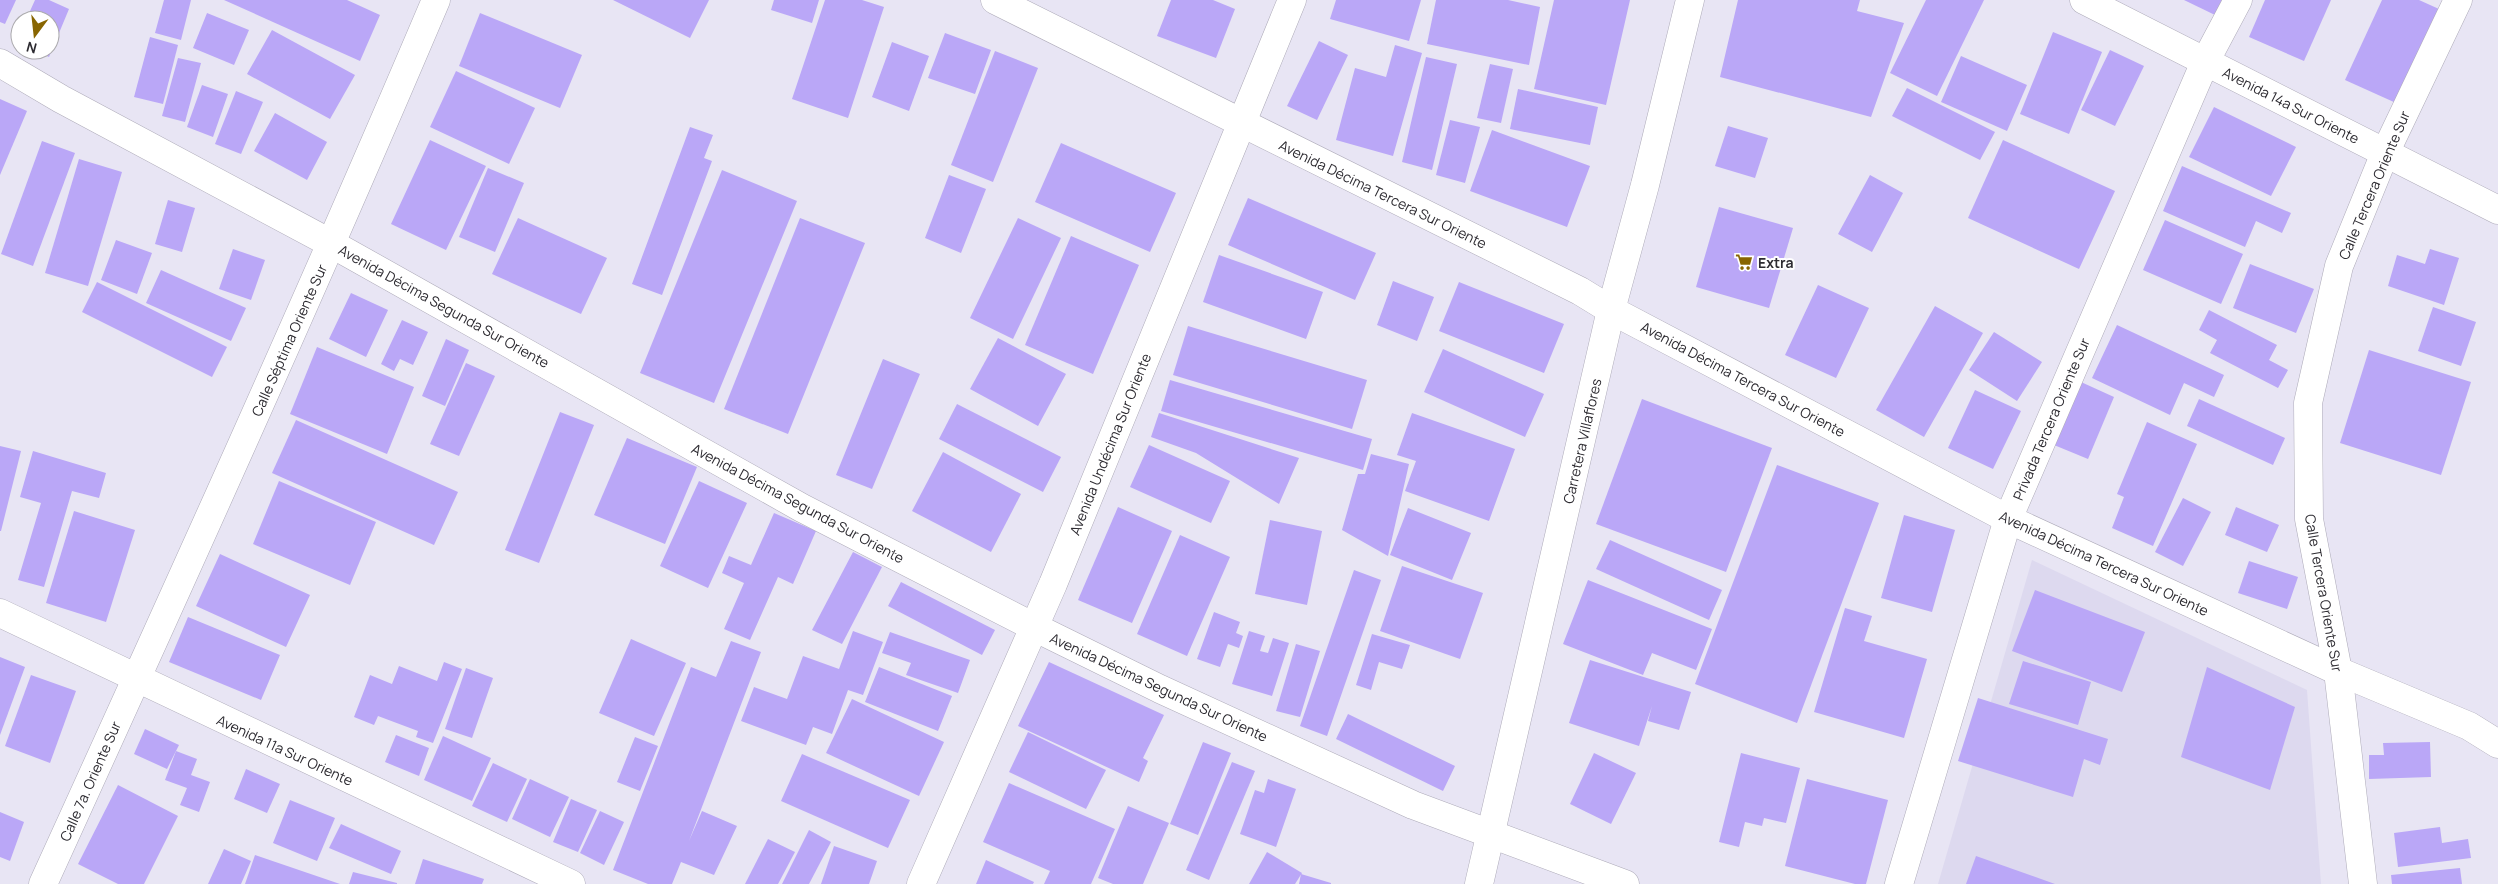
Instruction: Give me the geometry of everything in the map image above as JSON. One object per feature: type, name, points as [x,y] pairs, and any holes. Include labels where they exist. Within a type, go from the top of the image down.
[{"type":"street","name":"Calle Séptima Oriente Sur","points":[[137,678],[332,244],[436,0]]},
{"type":"street","name":"Avenida Décima Tercera Sur Oriente","points":[[995,0],[1580,291],[1612,310],[2008,519],[2338,671],[2468,726],[2498,744]]},
{"type":"street","name":"Avenida Undécima Sur Oriente","points":[[921,884],[1034,627],[1292,0]]},
{"type":"street","name":"Carretera Villaflores","points":[[1479,884],[1612,310],[1645,185],[1690,0]]},
{"type":"street","name":"Avenida 14a Sur Oriente","points":[[2084,0],[2498,210]]},
{"type":"street","name":"Privada Tercera Oriente Sur","points":[[1899,884],[2008,519],[2205,62],[2238,0]]},
{"type":"street","name":"Calle Tercera Oriente Sur","points":[[2363,884],[2338,671],[2309,519],[2308,403],[2339,266],[2385,153],[2458,0]]},
{"type":"street","name":"Avenida Décima Segunda Sur Oriente","points":[[0,63],[61,100],[332,244],[802,508],[1034,627],[1160,690],[1412,805],[1625,884]]},
{"type":"street","name":"Avenida 11a Sur Oriente","points":[[0,613],[572,884]]},
{"type":"street","name":"Calle 7a. Oriente Sur","points":[[43,884],[137,678]]},
{"type":"shaded area","points":[[2032,560],[2307,690],[2321,884],[1938,884]]},
{"type":"building","points":[[0,0],[16,0],[5,24],[0,22]]},
{"type":"building","points":[[35,0],[49,0],[69,9],[60,31],[60,10],[30,10]]},
{"type":"building","points":[[164,0],[191,0],[181,40],[155,33]]},
{"type":"building","points":[[224,0],[347,0],[380,15],[360,61]]},
{"type":"building","points":[[613,0],[709,0],[690,38]]},
{"type":"building","points":[[774,0],[819,0],[812,23],[771,10]]},
{"type":"building","points":[[825,0],[862,0],[884,7],[848,118],[792,99]]},
{"type":"building","points":[[1171,0],[1213,0],[1235,9],[1216,58],[1157,36]]},
{"type":"building","points":[[1336,0],[1421,0],[1409,41],[1330,19]]},
{"type":"building","points":[[1436,0],[1508,0],[1540,7],[1529,65],[1427,44]]},
{"type":"building","points":[[1554,0],[1630,0],[1606,105],[1534,89]]},
{"type":"building","points":[[1738,0],[1860,0],[1857,11],[1904,23],[1871,117],[1720,77]]},
{"type":"building","points":[[1926,0],[1984,0],[1937,96],[1890,73]]},
{"type":"building","points":[[2184,0],[2222,0],[2215,15]]},
{"type":"building","points":[[2265,0],[2331,0],[2304,61],[2249,37]]},
{"type":"building","points":[[2382,0],[2419,0],[2439,9],[2396,103],[2345,80]]},
{"type":"building","points":[[207,13],[249,30],[234,65],[193,48]]},
{"type":"building","points":[[480,13],[582,55],[560,108],[459,66]]},
{"type":"building","points":[[272,30],[355,75],[330,119],[247,74]]},
{"type":"building","points":[[2053,32],[2102,52],[2069,134],[2020,114]]},
{"type":"building","points":[[945,33],[991,50],[975,94],[928,78]]},
{"type":"building","points":[[150,37],[178,45],[163,104],[134,97]]},
{"type":"building","points":[[1319,41],[1348,55],[1317,120],[1287,106]]},
{"type":"building","points":[[892,42],[929,56],[909,111],[872,97]]},
{"type":"building","points":[[1395,45],[1422,53],[1393,156],[1336,140],[1355,68],[1386,77]]},
{"type":"building","points":[[2110,50],[2144,66],[2115,126],[2081,110]]},
{"type":"building","points":[[995,51],[1038,68],[993,182],[951,165]]},
{"type":"building","points":[[1961,56],[2027,85],[2007,131],[1941,102]]},
{"type":"building","points":[[1426,57],[1457,64],[1432,170],[1402,162]]},
{"type":"building","points":[[178,58],[201,63],[185,122],[162,116]]},
{"type":"building","points":[[1490,64],[1513,69],[1501,123],[1477,118]]},
{"type":"building","points":[[456,71],[535,108],[509,164],[430,127]]},
{"type":"building","points":[[202,85],[228,94],[213,137],[187,127]]},
{"type":"building","points":[[1907,88],[1995,132],[1980,160],[1892,116]]},
{"type":"building","points":[[1518,89],[1598,107],[1590,145],[1510,129]]},
{"type":"building","points":[[236,91],[263,102],[241,154],[215,144]]},
{"type":"building","points":[[0,99],[27,111],[0,175]]},
{"type":"building","points":[[2214,107],[2296,147],[2271,196],[2189,157]]},
{"type":"building","points":[[275,113],[327,142],[307,180],[254,151]]},
{"type":"building","points":[[1450,120],[1480,127],[1465,183],[1436,175]]},
{"type":"building","points":[[1728,126],[1768,138],[1755,178],[1715,166]]},
{"type":"building","points":[[690,127],[713,135],[704,158],[712,161],[662,295],[632,284]]},
{"type":"building","points":[[1492,130],[1590,166],[1567,227],[1470,191]]},
{"type":"building","points":[[430,140],[486,166],[446,250],[391,224]]},
{"type":"building","points":[[2003,140],[2115,191],[2079,269],[1968,218]]},
{"type":"building","points":[[42,141],[75,153],[33,266],[1,254]]},
{"type":"building","points":[[1061,143],[1176,193],[1150,252],[1035,202]]},
{"type":"building","points":[[79,159],[122,172],[88,286],[45,273]]},
{"type":"building","points":[[2182,166],[2291,213],[2282,233],[2256,221],[2245,247],[2163,211]]},
{"type":"building","points":[[488,168],[524,183],[495,252],[459,237]]},
{"type":"building","points":[[722,170],[797,201],[714,403],[640,373]]},
{"type":"building","points":[[949,175],[986,189],[961,253],[925,238]]},
{"type":"building","points":[[1870,175],[1903,193],[1872,252],[1838,234]]},
{"type":"building","points":[[1248,198],[1376,253],[1355,300],[1228,245]]},
{"type":"building","points":[[168,200],[195,208],[182,252],[155,244]]},
{"type":"building","points":[[1719,207],[1793,228],[1769,308],[1696,287]]},
{"type":"building","points":[[518,218],[607,258],[581,314],[492,274]]},
{"type":"building","points":[[800,218],[865,243],[788,434],[724,409]]},
{"type":"building","points":[[1018,218],[1061,238],[1013,339],[970,318]]},
{"type":"building","points":[[2165,220],[2243,254],[2221,304],[2143,270]]},
{"type":"building","points":[[1071,236],[1139,265],[1093,374],[1025,345]]},
{"type":"building","points":[[116,240],[152,253],[137,294],[101,280]]},
{"type":"building","points":[[233,249],[265,260],[251,300],[219,289]]},
{"type":"building","points":[[2430,249],[2459,258],[2444,305],[2388,286],[2397,255],[2425,264]]},
{"type":"building","points":[[1219,255],[1323,292],[1306,339],[1203,302]]},
{"type":"building","points":[[2250,264],[2314,289],[2296,333],[2233,308]]},
{"type":"building","points":[[161,270],[246,308],[231,341],[146,303]]},
{"type":"building","points":[[1393,281],[1434,297],[1417,341],[1377,325]]},
{"type":"building","points":[[97,282],[227,347],[212,377],[82,312]]},
{"type":"building","points":[[1459,282],[1564,324],[1544,373],[1439,331]]},
{"type":"building","points":[[1818,285],[1869,308],[1836,378],[1785,355]]},
{"type":"building","points":[[351,293],[388,310],[366,357],[329,339]]},
{"type":"building","points":[[1935,306],[1983,333],[1924,437],[1876,410]]},
{"type":"building","points":[[2433,307],[2476,322],[2461,366],[2418,351]]},
{"type":"building","points":[[2209,310],[2277,345],[2269,360],[2288,370],[2278,388],[2210,353],[2217,340],[2199,330]]},
{"type":"building","points":[[402,320],[428,332],[413,365],[400,359],[394,371],[381,364]]},
{"type":"building","points":[[2117,325],[2224,375],[2214,397],[2184,383],[2170,415],[2092,378]]},
{"type":"building","points":[[1188,326],[1367,380],[1352,429],[1173,375]]},
{"type":"building","points":[[1994,332],[2042,362],[2017,401],[1969,370]]},
{"type":"building","points":[[998,338],[1066,374],[1038,426],[970,389]]},
{"type":"building","points":[[446,339],[469,350],[445,406],[422,396]]},
{"type":"building","points":[[317,347],[414,387],[387,454],[290,414]]},
{"type":"building","points":[[1443,349],[1544,394],[1525,437],[1424,392]]},
{"type":"building","points":[[2369,350],[2471,382],[2441,475],[2340,443]]},
{"type":"building","points":[[883,359],[920,374],[872,489],[836,475]]},
{"type":"building","points":[[466,363],[495,376],[459,456],[430,444]]},
{"type":"building","points":[[1170,380],[1372,439],[1363,470],[1161,411]]},
{"type":"building","points":[[2081,382],[2114,397],[2088,459],[2054,445]]},
{"type":"building","points":[[1975,390],[2021,411],[1993,469],[1948,448]]},
{"type":"building","points":[[1642,399],[1772,448],[1726,572],[1596,524]]},
{"type":"building","points":[[2199,399],[2285,438],[2273,465],[2187,426]]},
{"type":"building","points":[[957,404],[1061,457],[1043,492],[939,439]]},
{"type":"building","points":[[560,412],[594,425],[539,563],[505,550]]},
{"type":"building","points":[[1159,413],[1299,458],[1279,504],[1196,453],[1151,437]]},
{"type":"building","points":[[1412,413],[1515,449],[1489,521],[1405,491],[1416,461],[1397,455]]},
{"type":"building","points":[[296,420],[458,492],[434,545],[272,473]]},
{"type":"building","points":[[2147,422],[2197,444],[2153,546],[2112,528],[2124,497],[2117,494]]},
{"type":"building","points":[[627,438],[697,467],[665,544],[594,515]]},
{"type":"building","points":[[1149,445],[1230,481],[1211,523],[1130,487]]},
{"type":"building","points":[[0,446],[21,451],[1,531],[0,531]]},
{"type":"building","points":[[33,451],[106,473],[99,498],[72,491],[44,587],[18,580],[41,503],[20,497]]},
{"type":"building","points":[[943,452],[1021,494],[991,552],[912,511]]},
{"type":"building","points":[[1371,454],[1409,464],[1388,556],[1342,530],[1358,474],[1365,474]]},
{"type":"building","points":[[1777,465],[1879,503],[1797,723],[1695,684]]},
{"type":"building","points":[[279,481],[376,522],[350,585],[253,544]]},
{"type":"building","points":[[699,481],[747,503],[708,588],[660,566]]},
{"type":"building","points":[[2183,498],[2211,512],[2183,566],[2155,552]]},
{"type":"building","points":[[1118,507],[1172,531],[1132,623],[1078,600]]},
{"type":"building","points":[[2236,507],[2279,525],[2267,552],[2225,535]]},
{"type":"building","points":[[1408,508],[1471,533],[1452,580],[1390,555]]},
{"type":"building","points":[[74,511],[135,530],[106,622],[46,603]]},
{"type":"building","points":[[774,513],[816,531],[793,584],[778,577],[750,640],[724,629],[744,583],[722,573],[729,556],[751,565]]},
{"type":"building","points":[[1904,515],[1955,530],[1932,612],[1881,598]]},
{"type":"building","points":[[1270,520],[1322,531],[1307,605],[1255,594]]},
{"type":"building","points":[[1180,535],[1230,557],[1187,656],[1137,634]]},
{"type":"building","points":[[1610,540],[1722,590],[1709,620],[1596,569]]},
{"type":"building","points":[[853,552],[882,567],[842,644],[812,630]]},
{"type":"building","points":[[220,554],[310,595],[286,647],[196,606]]},
{"type":"building","points":[[2249,561],[2298,577],[2287,609],[2238,593]]},
{"type":"building","points":[[1402,566],[1483,593],[1460,659],[1380,631]]},
{"type":"building","points":[[1354,570],[1381,580],[1327,736],[1300,726]]},
{"type":"building","points":[[1588,580],[1712,629],[1696,670],[1652,653],[1643,675],[1563,644]]},
{"type":"building","points":[[901,582],[995,630],[982,655],[888,606]]},
{"type":"building","points":[[2035,590],[2145,632],[2122,692],[2012,651]]},
{"type":"building","points":[[1845,608],[1872,616],[1864,641],[1927,659],[1904,738],[1814,712]]},
{"type":"building","points":[[1214,612],[1240,622],[1236,633],[1243,636],[1239,648],[1228,644],[1220,667],[1197,659]]},
{"type":"building","points":[[188,617],[280,655],[261,700],[169,662]]},
{"type":"building","points":[[853,631],[883,642],[863,695],[848,690],[832,734],[813,727],[806,745],[741,721],[754,687],[787,699],[803,656],[839,669]]},
{"type":"building","points":[[1249,631],[1265,636],[1260,651],[1268,653],[1273,638],[1289,643],[1272,696],[1232,684]]},
{"type":"building","points":[[890,632],[970,660],[958,693],[906,675],[911,663],[882,653]]},
{"type":"building","points":[[1372,634],[1410,645],[1402,669],[1379,662],[1371,690],[1356,685]]},
{"type":"building","points":[[631,639],[686,663],[654,736],[599,713]]},
{"type":"building","points":[[731,641],[761,652],[689,841],[702,811],[737,826],[714,875],[681,862],[672,884],[648,884],[613,870],[691,667],[716,677]]},
{"type":"building","points":[[1296,644],[1320,651],[1300,717],[1276,711]]},
{"type":"building","points":[[0,657],[25,667],[0,735]]},
{"type":"building","points":[[1590,660],[1691,692],[1679,730],[1648,721],[1652,706],[1639,746],[1569,723]]},
{"type":"building","points":[[2023,661],[2091,682],[2078,725],[2009,704]]},
{"type":"building","points":[[444,662],[462,669],[433,743],[416,737],[418,731],[378,716],[374,725],[354,717],[370,675],[392,684],[399,666],[437,681]]},
{"type":"building","points":[[1049,662],[1164,715],[1143,758],[1148,761],[1139,782],[1018,726]]},
{"type":"building","points":[[879,667],[952,696],[938,731],[865,702]]},
{"type":"building","points":[[2207,667],[2295,707],[2270,790],[2181,757]]},
{"type":"building","points":[[466,668],[493,678],[472,738],[445,729]]},
{"type":"building","points":[[31,675],[76,691],[50,763],[5,746]]},
{"type":"building","points":[[1978,698],[2108,739],[2100,765],[2084,759],[2073,797],[1958,761]]},
{"type":"building","points":[[852,699],[944,742],[919,796],[826,753]]},
{"type":"building","points":[[1348,714],[1455,766],[1443,791],[1336,739]]},
{"type":"building","points":[[145,729],[179,745],[167,769],[134,754]]},
{"type":"building","points":[[1028,732],[1106,770],[1086,809],[1009,772]]},
{"type":"building","points":[[396,735],[429,748],[419,776],[385,762]]},
{"type":"building","points":[[443,736],[491,758],[472,801],[424,780]]},
{"type":"building","points":[[635,737],[658,746],[640,791],[617,782]]},
{"type":"building","points":[[1203,742],[1231,753],[1198,835],[1170,824]]},
{"type":"building","points":[[2430,742],[2431,777],[2369,779],[2369,755],[2384,755],[2383,743]]},
{"type":"building","points":[[176,751],[197,759],[191,775],[210,782],[199,812],[180,805],[187,788],[165,780]]},
{"type":"building","points":[[1594,753],[1636,773],[1611,824],[1570,804]]},
{"type":"building","points":[[1741,753],[1800,768],[1786,823],[1764,818],[1762,826],[1745,822],[1739,847],[1719,842]]},
{"type":"building","points":[[802,754],[910,800],[888,848],[781,801]]},
{"type":"building","points":[[1232,762],[1255,771],[1209,880],[1186,870]]},
{"type":"building","points":[[493,763],[527,779],[507,822],[472,806]]},
{"type":"building","points":[[246,769],[280,784],[267,813],[234,799]]},
{"type":"building","points":[[530,779],[569,797],[550,837],[512,819]]},
{"type":"building","points":[[1268,779],[1296,789],[1276,847],[1240,834],[1255,790],[1264,793]]},
{"type":"building","points":[[1807,779],[1888,800],[1866,884],[1855,884],[1785,866]]},
{"type":"building","points":[[1009,783],[1115,829],[1091,884],[1044,884],[1050,871],[983,842]]},
{"type":"building","points":[[118,785],[178,816],[144,884],[118,884],[78,864]]},
{"type":"building","points":[[571,799],[597,810],[578,852],[553,842]]},
{"type":"building","points":[[290,800],[335,818],[317,861],[273,843]]},
{"type":"building","points":[[1128,806],[1169,823],[1143,884],[1113,884],[1098,878]]},
{"type":"building","points":[[600,811],[624,822],[604,865],[580,853]]},
{"type":"building","points":[[0,812],[24,822],[10,861],[0,857]]},
{"type":"building","points":[[341,824],[401,851],[391,874],[329,848]]},
{"type":"building","points":[[2440,827],[2442,843],[2468,839],[2471,858],[2398,867],[2394,833]]},
{"type":"building","points":[[809,830],[831,842],[809,884],[782,884]]},
{"type":"building","points":[[768,839],[795,852],[778,884],[745,884]]},
{"type":"building","points":[[834,846],[877,861],[869,884],[821,884]]},
{"type":"building","points":[[224,849],[251,861],[241,884],[208,884]]},
{"type":"building","points":[[1267,852],[1302,873],[1295,884],[1249,884]]},
{"type":"building","points":[[255,855],[340,884],[245,884]]},
{"type":"building","points":[[1976,856],[2055,884],[1966,884]]},
{"type":"building","points":[[423,859],[484,879],[482,884],[415,884]]},
{"type":"building","points":[[986,860],[1034,882],[1033,884],[976,884]]},
{"type":"building","points":[[2460,868],[2462,884],[2392,884],[2391,875]]},
{"type":"building","points":[[353,872],[397,883],[397,884],[349,884]]},
{"type":"building","points":[[1301,874],[1331,883],[1331,884],[1299,884]]},
{"type":"place","name":"Extra","points":[[1744,262]]}]
